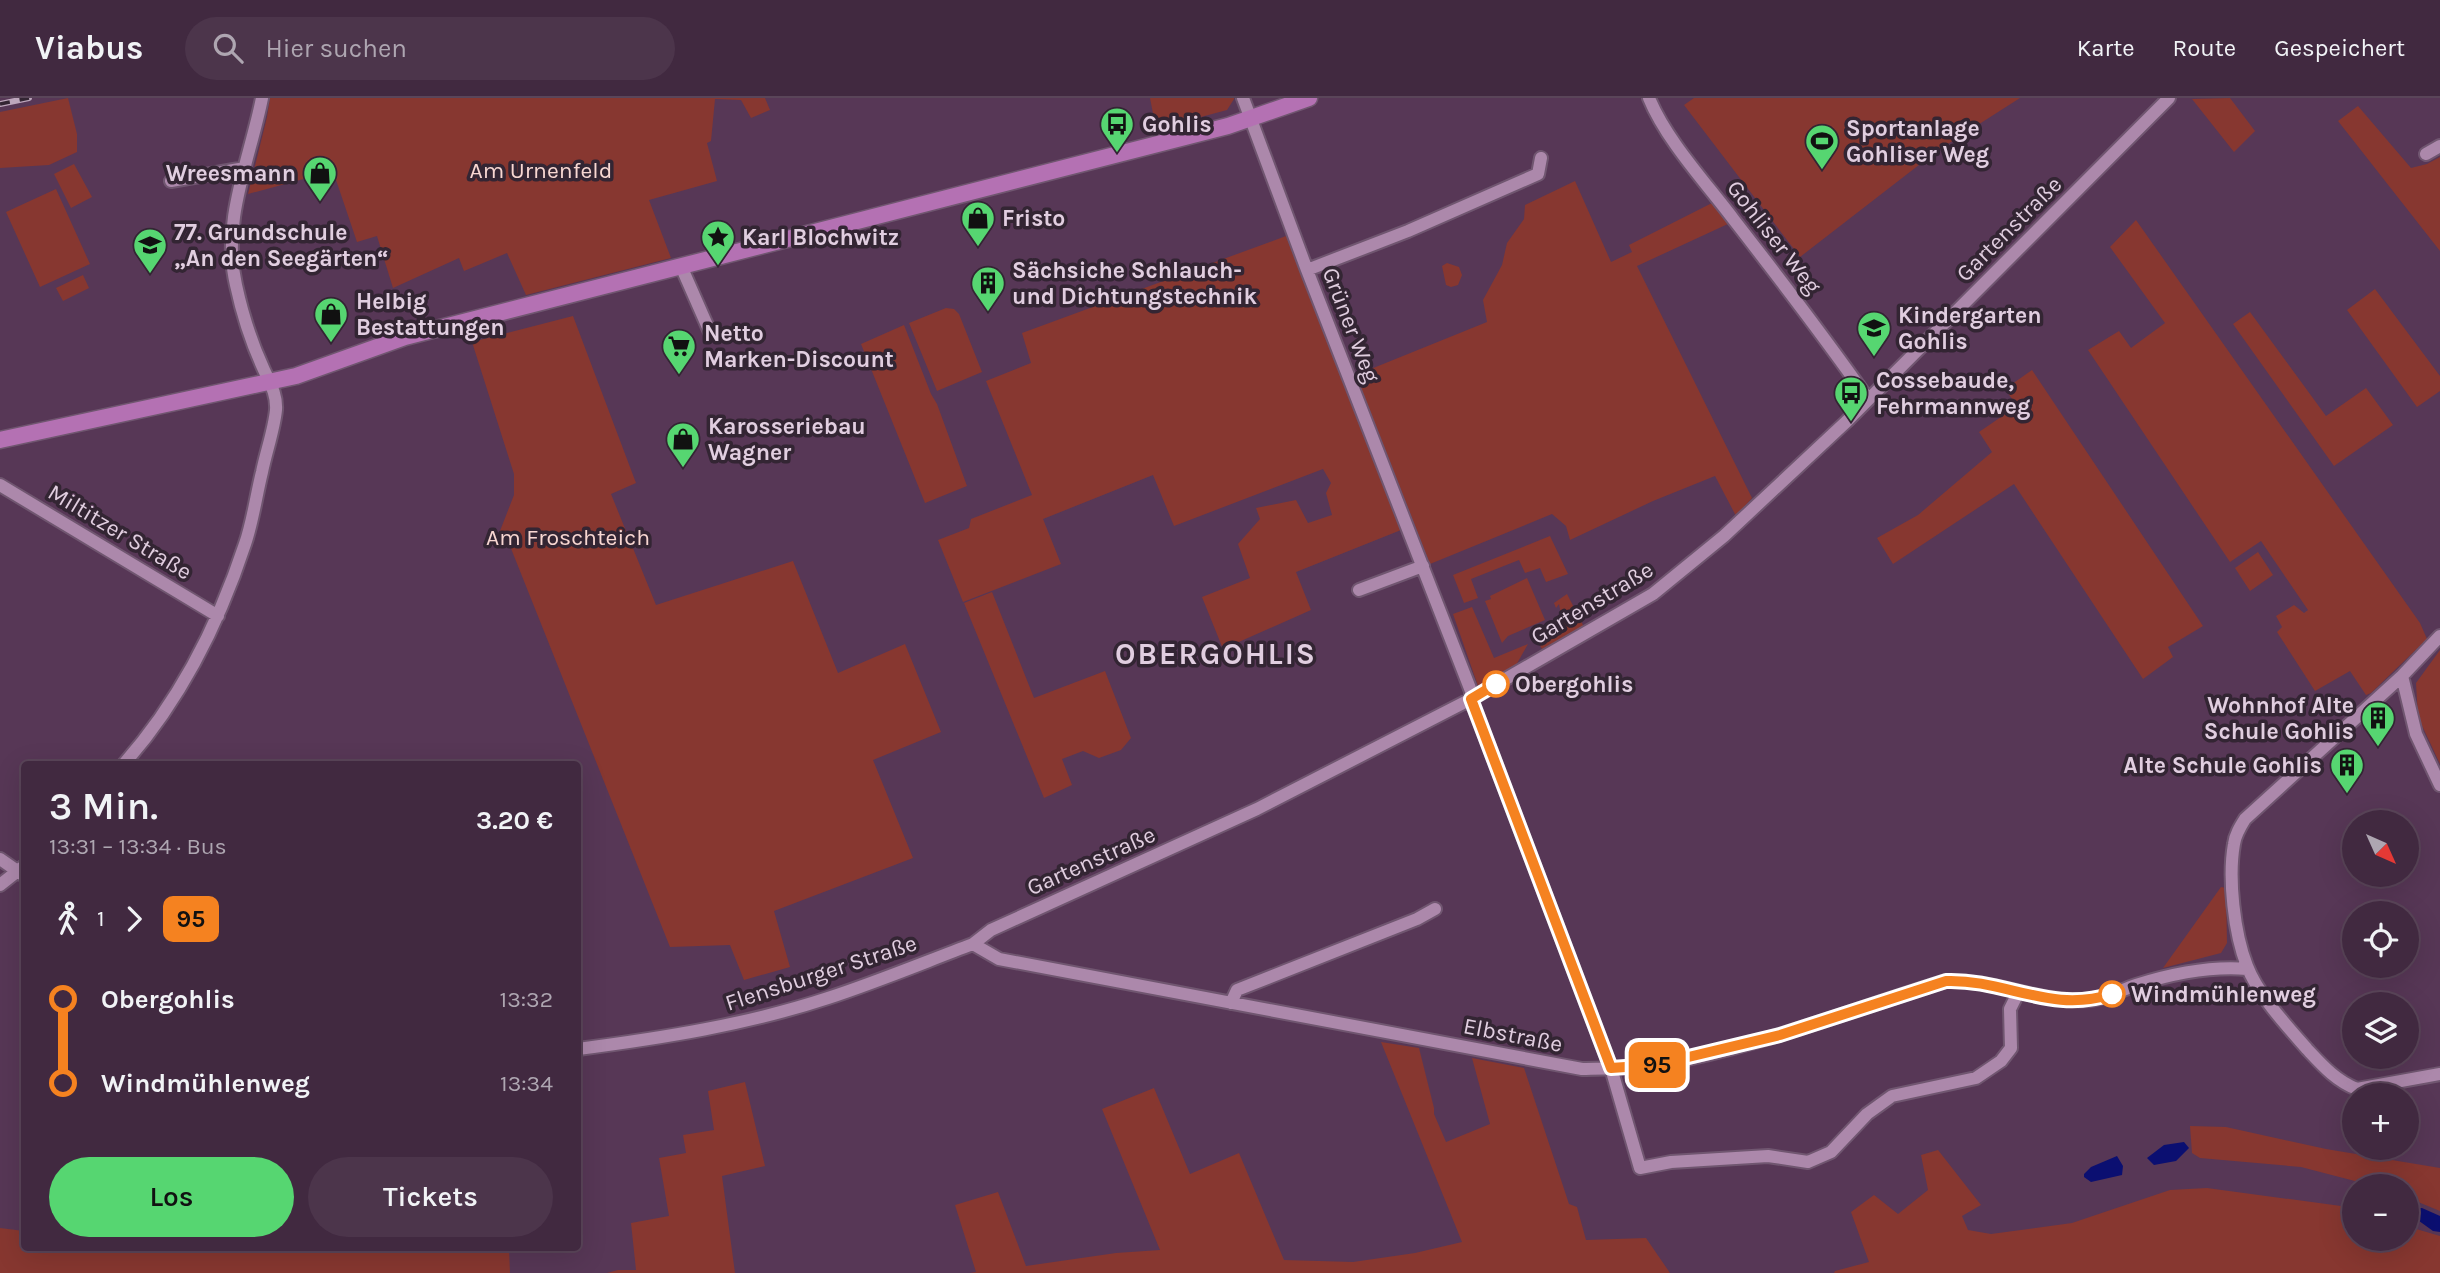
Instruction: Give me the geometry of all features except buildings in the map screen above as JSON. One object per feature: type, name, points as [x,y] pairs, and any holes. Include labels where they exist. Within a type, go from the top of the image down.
[{"type":"main road","points":[[0,440],[296,376],[405,337],[1250,119],[1309,98]]},
{"type":"street","points":[[127,761],[141,745],[183,682],[218,616],[246,542],[276,409],[272,381],[265,372],[243,314],[235,283],[231,243],[244,168],[262,98]]},
{"type":"street","name":"Grüner Weg","points":[[1243,98],[1471,691],[1471,699],[1611,1068],[1640,1168],[1671,1162],[1768,1156],[1808,1162],[1830,1153],[1867,1114],[1892,1097],[1976,1078],[2001,1061],[2011,1048],[2010,1009],[2018,993]]},
{"type":"street","name":"Gohliser Weg","points":[[1649,98],[1664,126],[1699,175],[1814,323],[1868,399]]},
{"type":"street","name":"Gartenstraße","points":[[953,952],[973,944],[992,930],[1257,809],[1471,699],[1653,594],[1724,536],[1868,399],[2169,98]]},
{"type":"street","points":[[2426,154],[2440,146]]},
{"type":"street","points":[[1307,270],[1406,232],[1538,174],[1541,158]]},
{"type":"street","points":[[172,181],[244,168]]},
{"type":"street","points":[[681,266],[710,332]]},
{"type":"street","name":"Miltitzer Straße","points":[[0,485],[218,616]]},
{"type":"street","points":[[1359,590],[1423,566]]},
{"type":"street","points":[[2440,636],[2402,677],[2245,819],[2234,845],[2232,889],[2239,944],[2247,969],[2292,1032],[2330,1072],[2344,1084],[2357,1088],[2371,1088],[2440,1074]]},
{"type":"street","points":[[2402,677],[2416,734],[2440,785]]},
{"type":"street","points":[[0,859],[21,870]]},
{"type":"street","points":[[0,885],[21,872]]},
{"type":"street","points":[[1231,1003],[1237,990],[1436,909]]},
{"type":"street","name":"Elbstraße","points":[[973,944],[999,959],[1581,1069],[1655,1065],[1780,1035],[1946,981],[1968,980],[2061,1001],[2094,1000],[2138,984],[2188,973],[2229,968],[2247,969]]},
{"type":"street","name":"Flensburger Straße","points":[[581,1049],[649,1040],[759,1018],[828,998],[953,952]]},
{"type":"green space","points":[[68,98],[77,134],[77,152],[49,165],[0,168],[0,112]]},
{"type":"green space","name":"Am Urnenfeld","points":[[270,98],[765,98],[770,110],[751,118],[741,100],[715,99],[711,141],[707,143],[717,181],[649,200],[671,258],[526,295],[507,253],[464,271],[459,258],[393,288],[377,236],[357,242],[333,171],[248,194]]},
{"type":"green space","points":[[1150,98],[1234,99],[1227,110],[1156,129]]},
{"type":"green space","name":"Sportanlage Gohliser Weg","points":[[1694,98],[2020,98],[1937,151],[1800,257],[1684,105]]},
{"type":"green space","points":[[2230,98],[2255,131],[2234,152],[2192,99]]},
{"type":"green space","points":[[2358,106],[2411,168],[2440,157],[2440,251],[2338,121]]},
{"type":"green space","points":[[74,164],[92,197],[71,208],[54,174]]},
{"type":"green space","points":[[1575,181],[1611,262],[1632,252],[1629,245],[1714,202],[1730,223],[1637,266],[1752,498],[1736,516],[1715,476],[1653,501],[1570,540],[1566,526],[1552,514],[1430,564],[1356,375],[1487,322],[1483,300],[1502,265],[1507,243],[1524,219],[1525,205]]},
{"type":"green space","points":[[56,189],[90,264],[40,287],[6,212]]},
{"type":"green space","points":[[2136,220],[2420,623],[2427,639],[2371,693],[2366,695],[2350,671],[2315,691],[2277,632],[2282,627],[2276,616],[2294,605],[2304,613],[2308,610],[2261,541],[2230,562],[2088,350],[2119,331],[2131,348],[2165,323],[2110,247]]},
{"type":"green space","points":[[1286,236],[1401,530],[1296,572],[1311,610],[1223,649],[1202,597],[1250,578],[1238,544],[1260,519],[1256,508],[1296,500],[1308,523],[1332,515],[1326,493],[1331,483],[1323,469],[1174,526],[1153,475],[1043,519],[1061,564],[963,602],[938,540],[969,528],[971,519],[1032,495],[986,381],[1031,363],[1022,333]]},
{"type":"green space","points":[[1447,263],[1459,267],[1462,275],[1458,285],[1446,285],[1442,266]]},
{"type":"green space","points":[[83,275],[89,288],[63,301],[56,288]]},
{"type":"green space","points":[[2375,289],[2440,376],[2440,391],[2417,407],[2347,310]]},
{"type":"green space","points":[[946,308],[954,309],[959,314],[982,372],[937,391],[909,323]]},
{"type":"green space","points":[[2250,312],[2326,416],[2366,388],[2393,425],[2334,466],[2233,324]]},
{"type":"green space","name":"Am Froschteich","points":[[573,316],[636,483],[611,494],[656,605],[793,561],[838,673],[905,644],[941,732],[873,760],[913,858],[774,911],[790,967],[744,980],[730,945],[670,947],[508,541],[498,536],[514,495],[514,474],[472,342]]},
{"type":"green space","points":[[904,325],[967,486],[925,503],[861,344]]},
{"type":"green space","points":[[2032,370],[2203,626],[2168,647],[2173,657],[2143,679],[2014,484],[1893,564],[1877,538],[1918,515],[1992,452],[1979,432],[2017,406],[2005,389]]},
{"type":"green space","points":[[1550,536],[1568,574],[1546,582],[1540,568],[1525,573],[1519,560],[1471,579],[1478,598],[1464,603],[1453,575]]},
{"type":"green space","points":[[2258,552],[2273,575],[2250,591],[2235,568]]},
{"type":"green space","points":[[1527,578],[1545,620],[1508,636],[1502,643],[1485,601]]},
{"type":"green space","points":[[992,592],[1034,698],[1105,671],[1131,738],[1121,750],[1099,758],[1083,751],[1062,759],[1072,785],[1044,798],[964,603]]},
{"type":"green space","points":[[1567,594],[1584,627],[1542,649],[1537,640],[1564,629],[1559,604],[1556,608],[1554,603]]},
{"type":"green space","points":[[1472,607],[1494,658],[1528,644],[1515,667],[1478,686],[1453,614]]},
{"type":"green space","points":[[2440,650],[2440,764],[2418,717],[2416,683]]},
{"type":"green space","points":[[2221,887],[2226,888],[2227,943],[2221,953],[2163,968]]},
{"type":"green space","points":[[1381,1042],[1419,1048],[1434,1114],[1446,1142],[1490,1124],[1472,1058],[1524,1068],[1569,1204],[1577,1207],[1586,1240],[1646,1238],[1670,1273],[970,1273],[976,1272],[955,1205],[998,1192],[1026,1266],[1116,1253],[1160,1250],[1102,1109],[1154,1088],[1190,1174],[1239,1153],[1284,1260],[1353,1262],[1415,1253],[1462,1242]]},
{"type":"green space","points":[[745,1082],[765,1166],[722,1176],[735,1273],[607,1273],[636,1270],[631,1223],[669,1216],[659,1158],[686,1153],[683,1135],[714,1130],[708,1091]]},
{"type":"green space","points":[[2190,1126],[2226,1127],[2342,1152],[2342,1160],[2392,1160],[2440,1168],[2440,1211],[2419,1202],[2419,1174],[2342,1174],[2342,1178],[2301,1167],[2200,1158],[2192,1153]]},
{"type":"green space","points":[[1938,1150],[1981,1205],[1962,1216],[1968,1230],[1991,1234],[2072,1223],[2170,1190],[2207,1188],[2342,1206],[2342,1251],[2419,1251],[2419,1230],[2440,1236],[2440,1273],[1834,1273],[1869,1262],[1851,1212],[1874,1195],[1898,1214],[1928,1190],[1921,1155]]},
{"type":"green space","points":[[0,1228],[21,1231],[21,1251],[509,1251],[510,1273],[0,1273]]},
{"type":"shaded area","points":[[2184,1142],[2189,1148],[2176,1161],[2154,1165],[2147,1158],[2164,1145]]},
{"type":"shaded area","points":[[2117,1156],[2123,1166],[2122,1175],[2091,1182],[2084,1177],[2091,1167]]},
{"type":"shaded area","points":[[2419,1208],[2440,1216],[2440,1232],[2433,1231],[2419,1221]]},
{"type":"railway","points":[[0,104],[29,98]]},
{"type":"bus line","name":"95","points":[[1496,684],[1471,699],[1611,1068],[1655,1065],[1780,1035],[1946,981],[1968,980],[2061,1001],[2094,1000],[2112,994]]},
{"type":"place","name":"Gohlis","points":[[1117,154]]},
{"type":"place","name":"Sportanlage Gohliser Weg","points":[[1822,171]]},
{"type":"place","name":"Wreesmann","points":[[320,203]]},
{"type":"place","name":"Fristo","points":[[978,248]]},
{"type":"place","name":"Karl Blochwitz","points":[[718,267]]},
{"type":"place","name":"77. Grundschule „An den Seegärten“","points":[[150,275]]},
{"type":"place","name":"Sächsiche Schlauch- und Dichtungstechnik","points":[[988,313]]},
{"type":"place","name":"Helbig Bestattungen","points":[[331,344]]},
{"type":"place","name":"Kindergarten Gohlis","points":[[1874,358]]},
{"type":"place","name":"Netto Marken-Discount","points":[[679,376]]},
{"type":"place","name":"Cossebaude, Fehrmannweg","points":[[1851,423]]},
{"type":"place","name":"Karosseriebau Wagner","points":[[683,469]]},
{"type":"place","name":"Obergohlis","points":[[1496,684]]},
{"type":"place","name":"Wohnhof Alte Schule Gohlis","points":[[2378,748]]},
{"type":"place","name":"Alte Schule Gohlis","points":[[2347,795]]},
{"type":"place","name":"Windmühlenweg","points":[[2112,994]]},
{"type":"district","name":"OBERGOHLIS","points":[[1216,654]]}]
